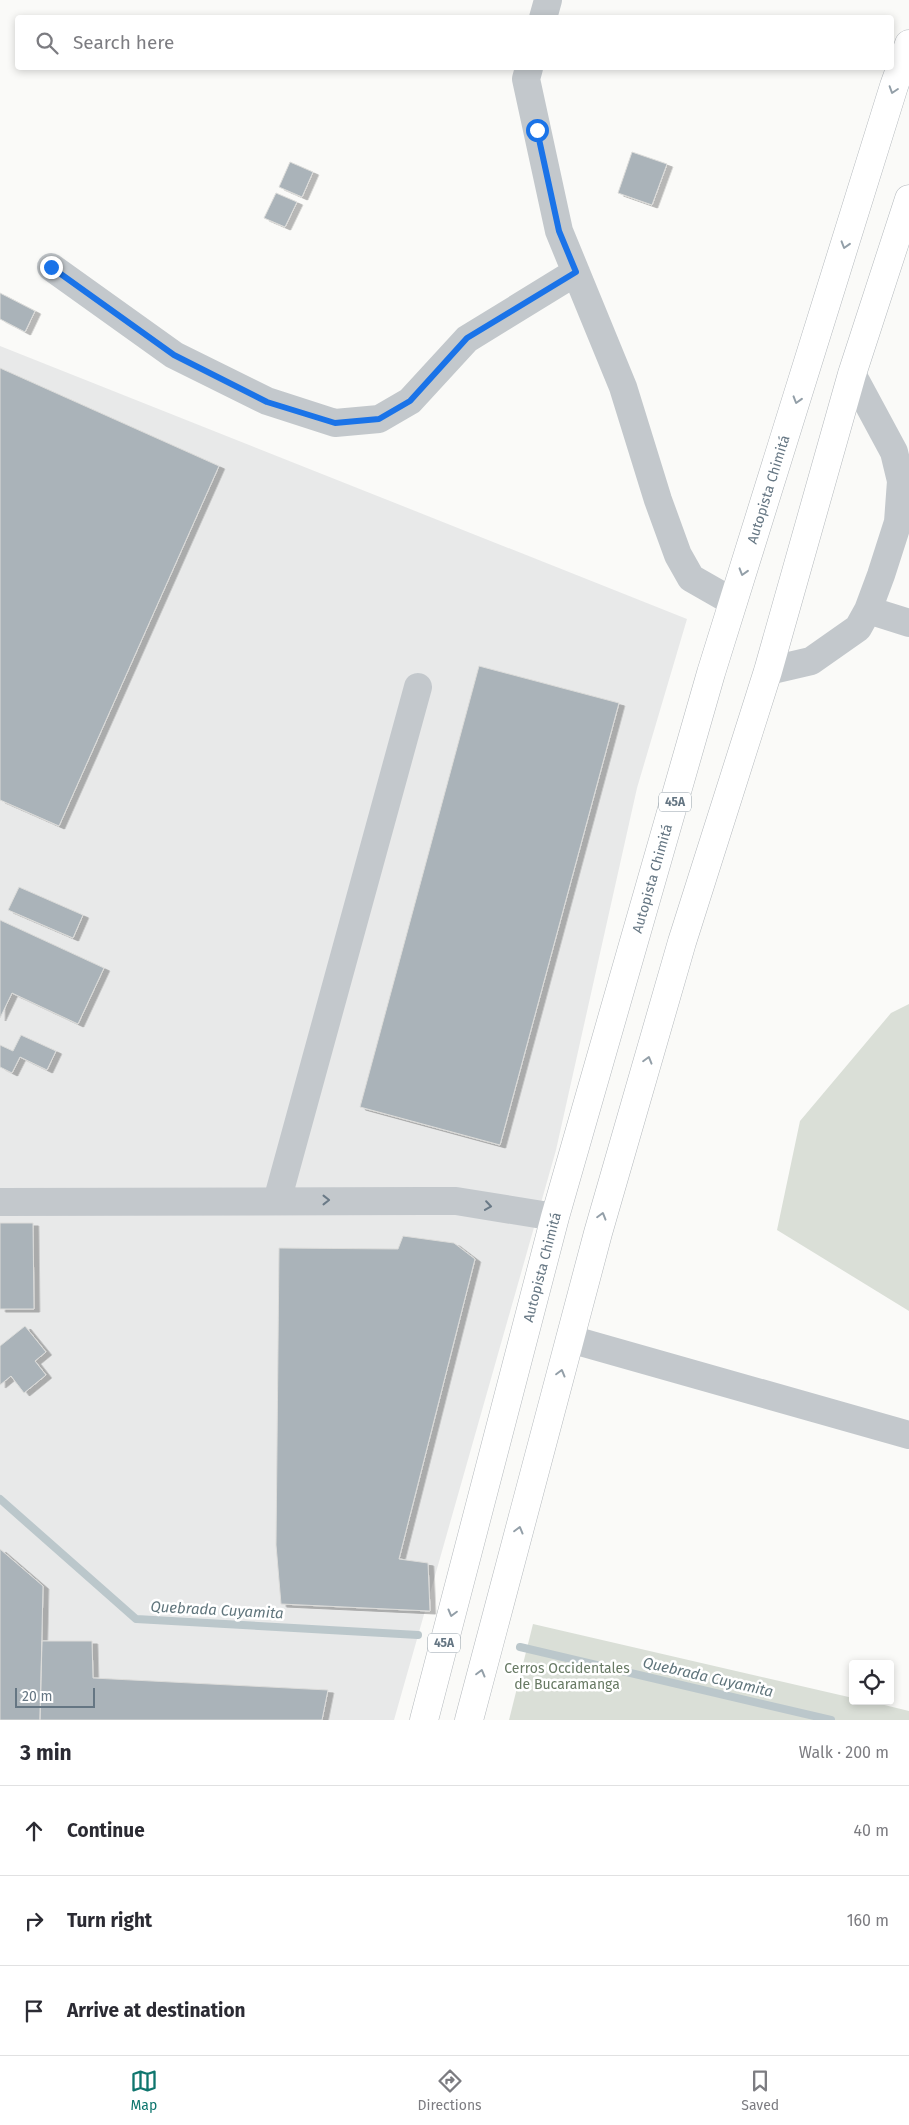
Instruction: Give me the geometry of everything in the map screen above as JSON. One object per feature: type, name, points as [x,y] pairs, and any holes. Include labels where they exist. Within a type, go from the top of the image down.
[{"type":"highway","name":"Autopista Chimitá","points":[[424,1720],[556,1217],[733,602],[909,44]]},
{"type":"highway","points":[[469,1720],[598,1233],[682,942],[768,672],[852,374],[909,199]]},
{"type":"lane","points":[[544,15],[548,0]]},
{"type":"lane","points":[[528,70],[526,80],[559,231],[623,387],[658,500],[678,555],[691,578],[733,602]]},
{"type":"lane","points":[[51,267],[174,355],[267,402],[335,423],[379,419],[410,401],[467,338],[576,272]]},
{"type":"lane","points":[[768,672],[811,661],[858,628],[868,610],[903,523],[901,481],[894,452],[852,374]]},
{"type":"lane","points":[[868,610],[909,623]]},
{"type":"lane","points":[[277,1201],[418,687]]},
{"type":"lane","points":[[0,1202],[456,1202],[556,1217]]},
{"type":"lane","points":[[570,1339],[909,1435]]},
{"type":"shaded area","points":[[0,346],[687,619],[637,788],[556,1150],[394,1720],[0,1720]]},
{"type":"green space","points":[[909,1004],[909,1311],[777,1230],[800,1121],[891,1013]]},
{"type":"green space","name":"Cerros Occidentales de Bucaramanga","points":[[533,1624],[849,1697],[849,1705],[884,1705],[909,1711],[909,1720],[509,1720]]},
{"type":"building","points":[[632,152],[667,164],[652,205],[618,193]]},
{"type":"building","points":[[290,162],[313,172],[302,197],[279,187]]},
{"type":"building","points":[[276,193],[297,202],[285,227],[264,218]]},
{"type":"building","points":[[0,293],[35,311],[25,332],[0,319]]},
{"type":"building","points":[[0,368],[219,466],[59,826],[0,800]]},
{"type":"building","points":[[479,666],[619,703],[500,1145],[360,1107]]},
{"type":"building","points":[[19,887],[83,915],[73,938],[8,910]]},
{"type":"building","points":[[0,920],[104,968],[78,1024],[12,993],[0,1018]]},
{"type":"building","points":[[21,1035],[56,1051],[47,1070],[20,1057],[12,1073],[0,1067],[0,1045],[13,1051]]},
{"type":"building","points":[[0,1223],[33,1223],[34,1309],[0,1309]]},
{"type":"building","points":[[403,1236],[454,1243],[475,1259],[399,1559],[428,1563],[430,1611],[281,1604],[276,1545],[279,1248],[398,1249]]},
{"type":"building","points":[[25,1326],[46,1352],[35,1361],[46,1375],[24,1393],[11,1376],[0,1385],[0,1346]]},
{"type":"building","points":[[0,1549],[43,1586],[40,1720],[0,1720]]},
{"type":"building","points":[[42,1641],[92,1641],[93,1678],[328,1690],[322,1720],[40,1720]]},
{"type":"waterway","name":"Quebrada Cuyamita","points":[[0,1499],[136,1619],[418,1635]]},
{"type":"waterway","name":"Quebrada Cuyamita","points":[[520,1647],[831,1720]]},
{"type":"route","points":[[51,267],[174,355],[267,402],[335,423],[379,419],[410,401],[467,338],[576,272],[559,231],[537,130]]}]
